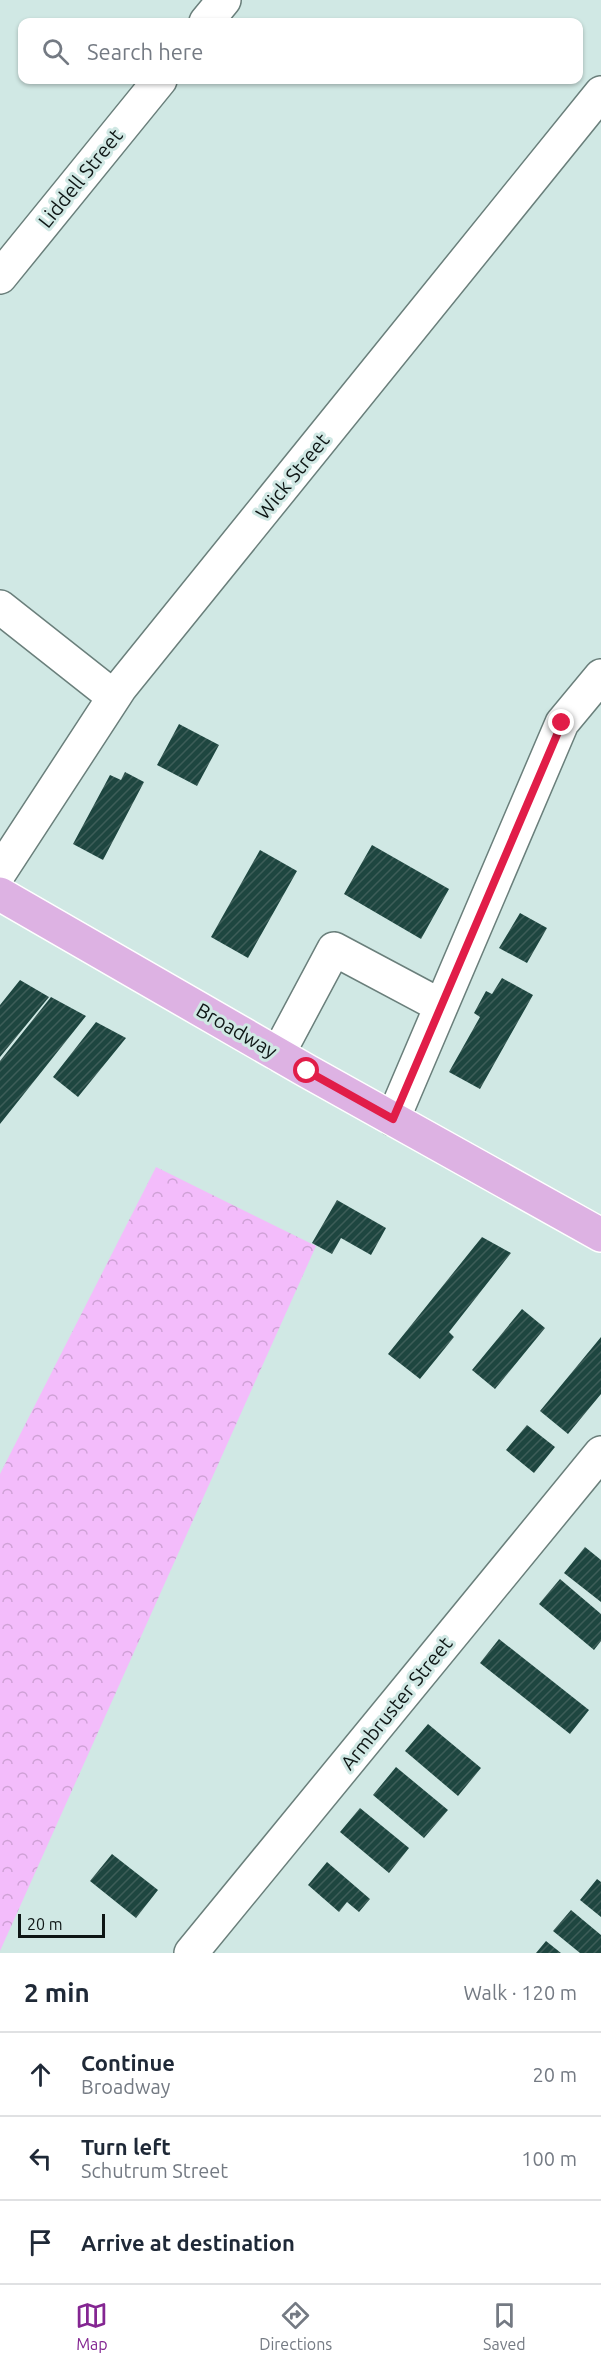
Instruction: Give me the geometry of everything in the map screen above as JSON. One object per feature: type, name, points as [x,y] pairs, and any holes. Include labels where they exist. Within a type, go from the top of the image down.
[{"type":"main road","name":"Broadway","points":[[0,894],[278,1054],[601,1235]]},
{"type":"street","points":[[209,18],[224,0]]},
{"type":"street","name":"Liddell Street","points":[[0,278],[157,84]]},
{"type":"street","name":"Wick Street","points":[[0,872],[114,697],[601,93]]},
{"type":"street","points":[[0,607],[114,697]]},
{"type":"street","points":[[393,1119],[562,723],[601,675]]},
{"type":"street","points":[[278,1054],[334,949],[441,1006]]},
{"type":"street","name":"Armbruster Street","points":[[191,1953],[601,1453]]},
{"type":"green space","points":[[156,1167],[316,1246],[0,1951],[0,1474]]},
{"type":"building","points":[[179,724],[219,745],[197,786],[157,765]]},
{"type":"building","points":[[125,772],[144,782],[103,860],[73,844],[110,775],[121,780]]},
{"type":"building","points":[[372,845],[449,889],[421,939],[344,894]]},
{"type":"building","points":[[260,850],[297,871],[248,958],[211,937]]},
{"type":"building","points":[[520,913],[547,928],[527,963],[499,948]]},
{"type":"building","points":[[502,978],[533,995],[480,1089],[449,1072],[480,1017],[474,1013],[486,991],[492,994]]},
{"type":"building","points":[[20,980],[49,997],[0,1057],[0,1005]]},
{"type":"building","points":[[51,997],[86,1016],[0,1124],[0,1061]]},
{"type":"building","points":[[96,1022],[126,1038],[78,1097],[53,1077]]},
{"type":"building","points":[[337,1200],[386,1228],[371,1255],[341,1238],[332,1254],[312,1243]]},
{"type":"building","points":[[482,1237],[511,1253],[449,1332],[454,1337],[420,1379],[388,1354]]},
{"type":"building","points":[[522,1309],[545,1328],[495,1389],[472,1370]]},
{"type":"building","points":[[601,1337],[601,1394],[568,1434],[540,1411]]},
{"type":"building","points":[[527,1425],[555,1447],[534,1473],[506,1450]]},
{"type":"building","points":[[585,1547],[601,1560],[601,1602],[564,1573]]},
{"type":"building","points":[[560,1579],[601,1614],[601,1641],[594,1650],[539,1604]]},
{"type":"building","points":[[499,1639],[589,1710],[570,1734],[480,1663]]},
{"type":"building","points":[[428,1724],[481,1768],[458,1796],[405,1751]]},
{"type":"building","points":[[396,1767],[448,1810],[424,1838],[373,1795]]},
{"type":"building","points":[[360,1808],[409,1848],[389,1873],[340,1832]]},
{"type":"building","points":[[112,1854],[158,1890],[136,1918],[90,1881]]},
{"type":"building","points":[[327,1862],[370,1899],[359,1912],[347,1902],[339,1912],[308,1885]]},
{"type":"building","points":[[597,1879],[601,1882],[601,1917],[580,1900]]},
{"type":"building","points":[[571,1910],[601,1935],[601,1953],[580,1953],[553,1931]]},
{"type":"building","points":[[546,1941],[561,1953],[536,1953]]},
{"type":"route","points":[[307,1071],[393,1119],[562,723]]}]
